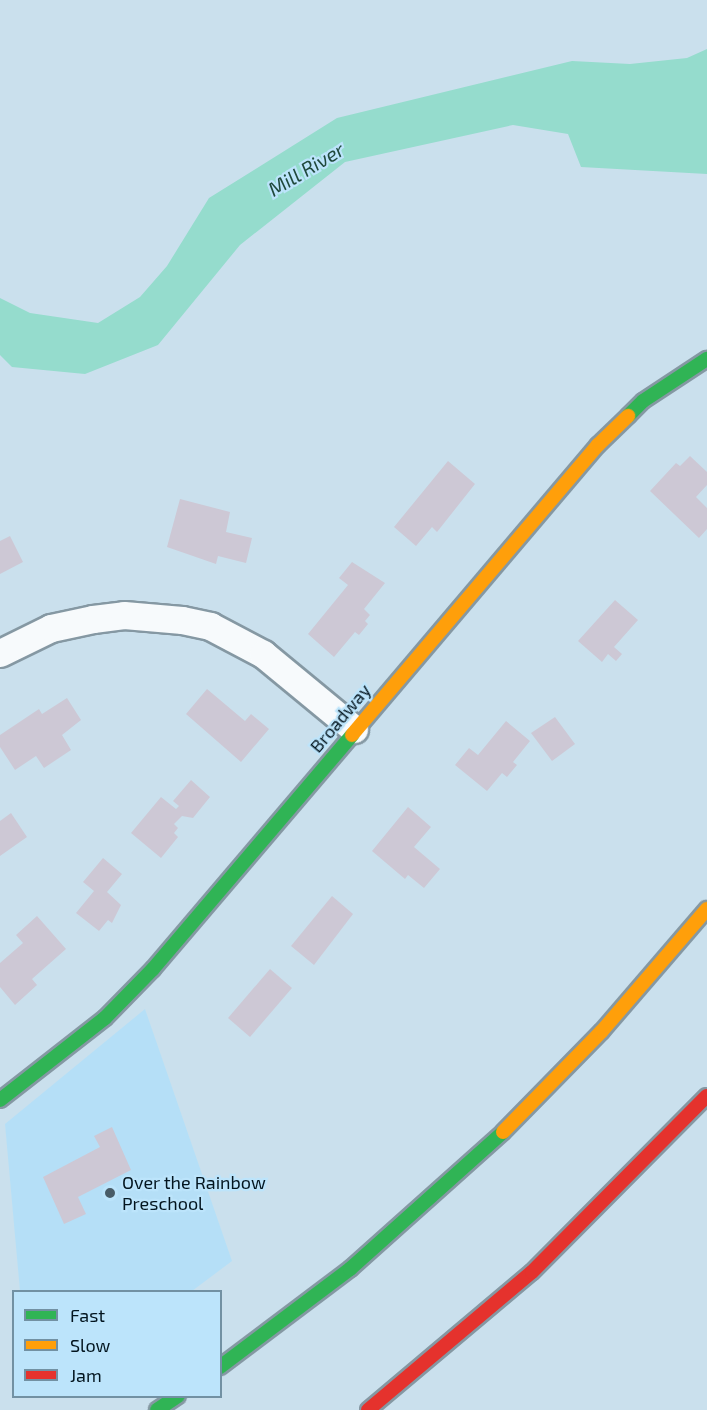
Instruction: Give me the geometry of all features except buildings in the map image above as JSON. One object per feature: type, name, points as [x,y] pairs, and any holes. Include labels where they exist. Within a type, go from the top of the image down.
[{"type":"main road","name":"Broadway","points":[[0,1100],[105,1018],[153,969],[354,729],[598,445],[643,400],[707,359]]},
{"type":"main road","points":[[222,1365],[350,1269],[478,1157],[602,1031],[707,909]]},
{"type":"main road","points":[[368,1410],[539,1265],[707,1096]]},
{"type":"main road","points":[[157,1410],[175,1398]]},
{"type":"street","points":[[0,653],[51,628],[124,615],[182,620],[210,626],[263,654],[354,729]]},
{"type":"shaded area","name":"Over the Rainbow Preschool","points":[[145,1009],[232,1261],[193,1290],[20,1290],[5,1124]]},
{"type":"water","name":"Mill River","points":[[707,49],[707,174],[581,167],[568,134],[513,125],[345,162],[240,245],[158,345],[85,374],[12,367],[0,355],[0,298],[30,313],[98,323],[140,297],[167,266],[209,198],[337,118],[572,61],[630,64],[687,58]]},
{"type":"traffic: fast","points":[[628,416],[643,401],[707,359]]},
{"type":"traffic: fast","points":[[0,1100],[105,1018],[153,969],[352,735]]},
{"type":"traffic: fast","points":[[222,1365],[350,1269],[503,1132]]},
{"type":"traffic: fast","points":[[157,1410],[175,1398]]},
{"type":"traffic: slow","points":[[352,735],[598,445],[628,416]]},
{"type":"traffic: slow","points":[[503,1132],[602,1031],[707,909]]},
{"type":"traffic: jam","points":[[368,1410],[532,1272],[707,1096]]},
{"type":"place","name":"Over the Rainbow Preschool","points":[[110,1193]]}]
